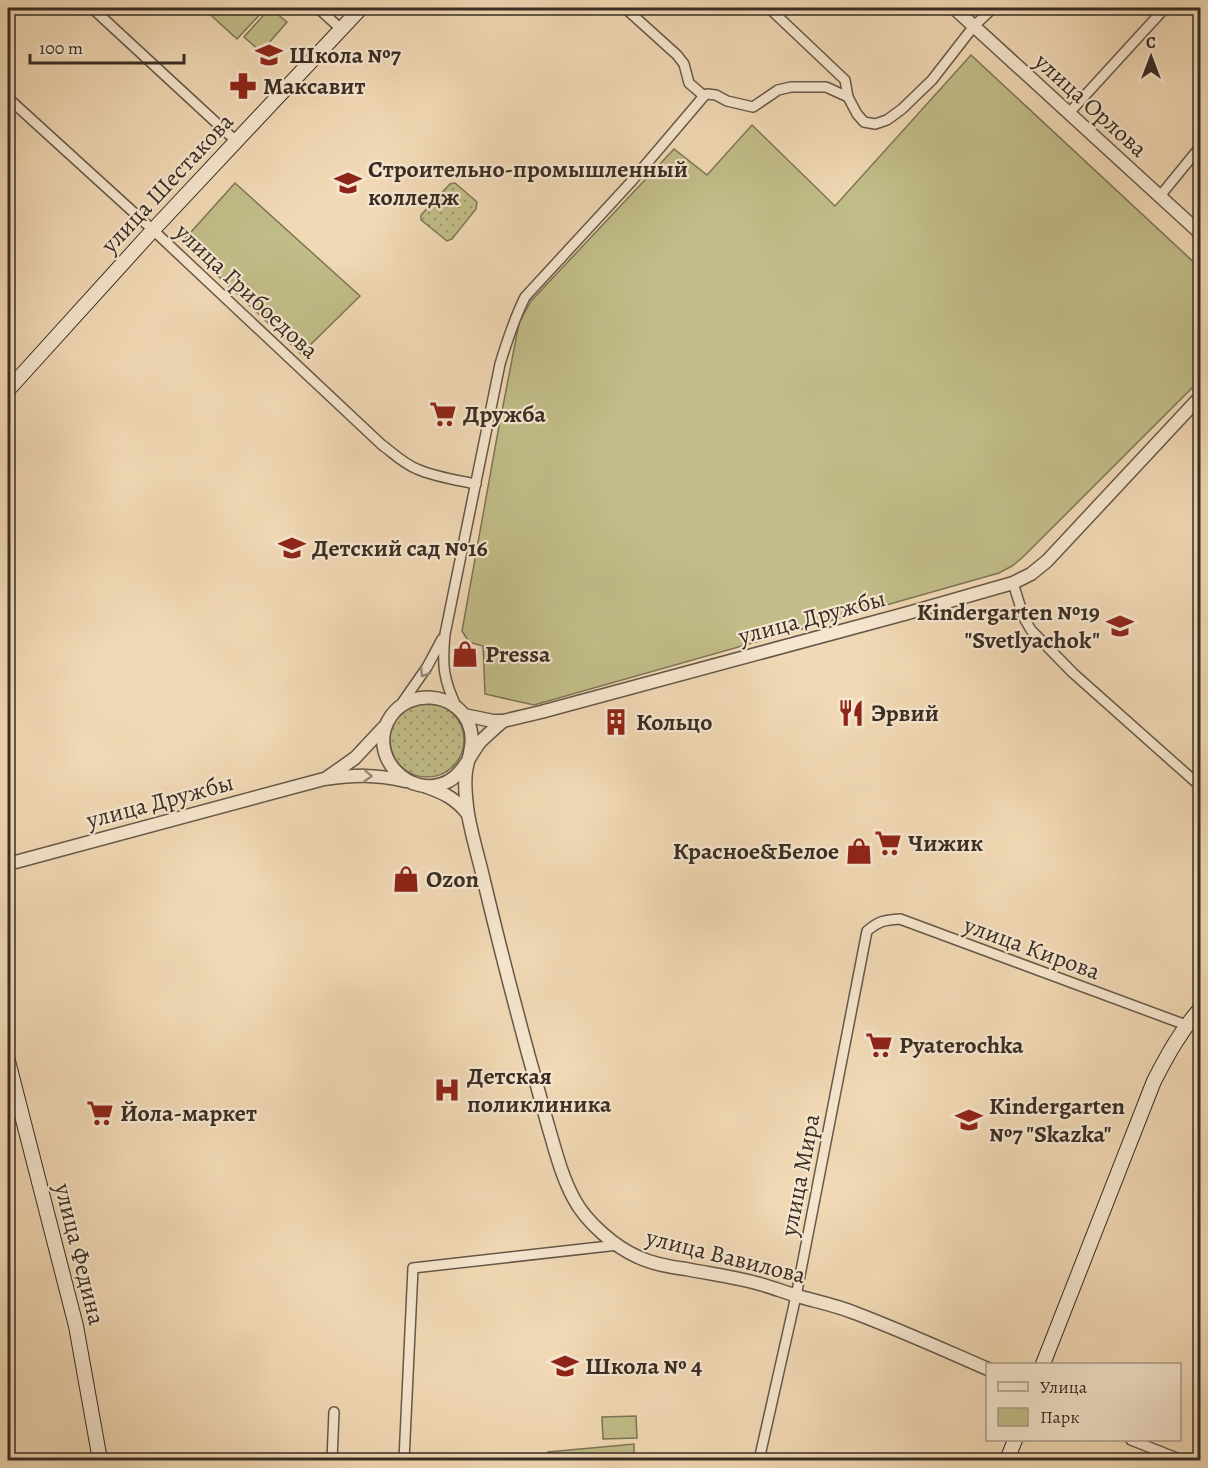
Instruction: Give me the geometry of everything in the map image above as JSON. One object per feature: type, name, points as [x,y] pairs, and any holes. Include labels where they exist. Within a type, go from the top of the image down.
[{"type":"main road","name":"улица Шестакова","points":[[8,390],[153,230],[361,8]]},
{"type":"main road","points":[[1044,1363],[1154,1081],[1172,1045],[1200,1009]]},
{"type":"main road","name":"улица Федина","points":[[8,1061],[76,1326],[100,1461]]},
{"type":"main road","points":[[1007,1461],[1015,1441]]},
{"type":"street","points":[[92,8],[236,141]]},
{"type":"street","points":[[318,8],[341,29]]},
{"type":"street","points":[[626,8],[684,64],[690,82],[704,96]]},
{"type":"street","points":[[769,8],[845,80],[848,97],[857,114],[864,122],[875,124],[887,120],[902,109],[932,80],[974,26],[993,8]]},
{"type":"street","name":"улица Орлова","points":[[954,8],[1200,233]]},
{"type":"street","points":[[1069,113],[1165,8]]},
{"type":"street","points":[[468,761],[472,733],[449,691],[444,673],[445,634],[500,364],[509,333],[525,297],[630,183],[707,94],[753,107],[778,90],[791,87],[826,87],[848,97]]},
{"type":"street","name":"улица Грибоедова","points":[[8,98],[153,230],[382,445],[416,469],[476,484]]},
{"type":"street","points":[[1160,196],[1200,147]]},
{"type":"street","name":"улица Дружбы","points":[[503,721],[618,692],[1013,583],[1031,574],[1047,561],[1200,397]]},
{"type":"street","points":[[1013,583],[1024,618],[1032,630],[1073,673],[1200,786]]},
{"type":"street","points":[[324,779],[355,758],[386,725],[428,668],[445,634]]},
{"type":"street","points":[[398,708],[417,698],[438,698],[460,711],[493,721],[503,721]]},
{"type":"street","points":[[324,779],[370,775],[418,784],[437,785],[450,780],[460,772],[480,742],[503,721]]},
{"type":"street","points":[[386,725],[383,745],[389,764],[395,772],[403,778],[453,798],[468,815]]},
{"type":"street","name":"улица Вавилова","points":[[468,761],[465,791],[468,815],[499,945],[559,1164],[574,1200],[585,1216],[618,1245],[634,1256],[651,1263],[732,1276],[853,1312],[986,1369]]},
{"type":"street","name":"улица Дружбы","points":[[8,864],[324,779]]},
{"type":"street","name":"улица Кирова","points":[[867,931],[883,920],[900,919],[1186,1025]]},
{"type":"street","name":"улица Мира","points":[[759,1461],[796,1296],[867,931]]},
{"type":"street","points":[[404,1461],[413,1268],[618,1245]]},
{"type":"street","points":[[332,1461],[334,1412]]},
{"type":"street","points":[[1133,1441],[1182,1461]]},
{"type":"green space","points":[[203,8],[266,8],[237,39]]},
{"type":"green space","points":[[270,8],[287,22],[261,52],[244,37]]},
{"type":"green space","points":[[971,55],[1200,268],[1200,380],[1022,558],[999,573],[534,705],[485,694],[483,646],[469,642],[462,631],[519,323],[531,301],[674,149],[707,175],[752,125],[835,206]]},
{"type":"green space","points":[[235,183],[360,296],[301,354],[182,242]]},
{"type":"green space","points":[[455,183],[477,202],[476,209],[452,239],[447,241],[421,220],[421,215],[450,184]]},
{"type":"green space","points":[[420,703],[434,703],[448,709],[458,719],[464,733],[462,754],[448,771],[434,777],[420,777],[406,771],[396,761],[390,747],[390,733],[396,719],[406,709]]},
{"type":"green space","points":[[636,1416],[637,1438],[603,1439],[602,1417]]},
{"type":"green space","points":[[634,1444],[634,1460],[549,1460],[548,1452]]},
{"type":"place","name":"Школа №7","points":[[269,55]]},
{"type":"place","name":"Максавит","points":[[243,86]]},
{"type":"place","name":"Строительно-промышленный колледж","points":[[348,183]]},
{"type":"place","name":"Дружба","points":[[443,414]]},
{"type":"place","name":"Детский сад №16","points":[[292,548]]},
{"type":"place","name":"Kindergarten №19 \"Svetlyachok\"","points":[[1120,626]]},
{"type":"place","name":"Pressa","points":[[465,654]]},
{"type":"place","name":"Эрвий","points":[[851,713]]},
{"type":"place","name":"Кольцо","points":[[616,722]]},
{"type":"place","name":"Чижик","points":[[888,843]]},
{"type":"place","name":"Красное&Белое","points":[[859,851]]},
{"type":"place","name":"Ozon","points":[[406,879]]},
{"type":"place","name":"Pyaterochka","points":[[879,1045]]},
{"type":"place","name":"Детская поликлиника","points":[[447,1090]]},
{"type":"place","name":"Йола-маркет","points":[[100,1113]]},
{"type":"place","name":"Kindergarten №7 \"Skazka\"","points":[[969,1120]]},
{"type":"place","name":"Школа № 4","points":[[565,1366]]}]
